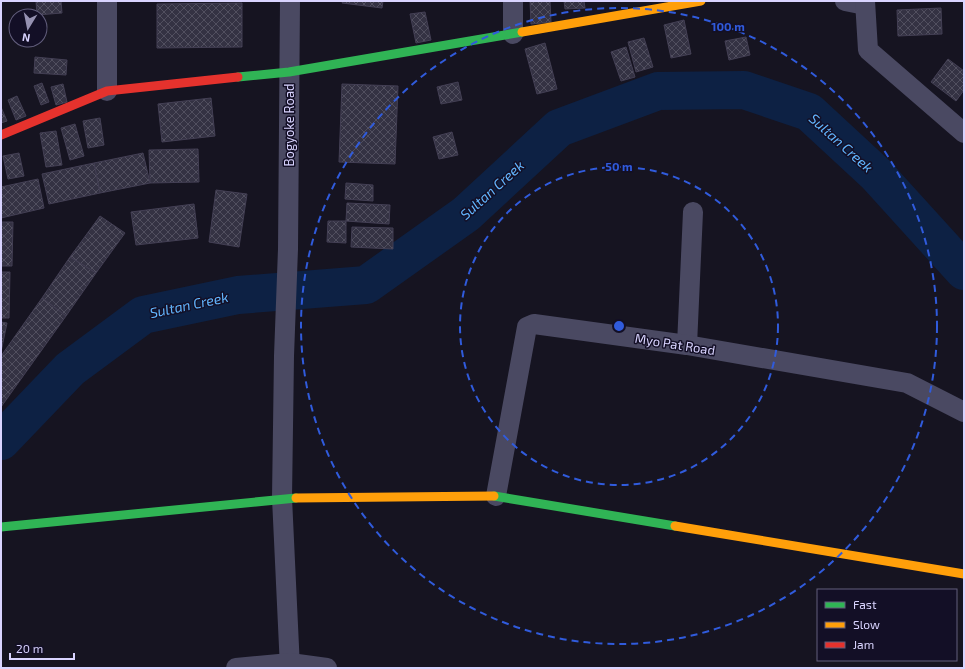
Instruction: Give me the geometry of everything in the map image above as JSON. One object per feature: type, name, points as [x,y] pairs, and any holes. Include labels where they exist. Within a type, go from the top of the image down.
[{"type":"street","points":[[107,1],[107,91]]},
{"type":"street","name":"Bogyoke Road","points":[[290,1],[288,249],[284,356],[282,498],[290,666]]},
{"type":"street","points":[[512,1],[513,34]]},
{"type":"street","points":[[1,135],[107,91],[289,72],[701,1]]},
{"type":"street","points":[[845,1],[865,3],[868,50],[964,133]]},
{"type":"street","points":[[687,345],[693,212]]},
{"type":"street","name":"Myo Pat Road","points":[[496,496],[527,327],[534,324],[687,345],[907,383],[964,412]]},
{"type":"street","points":[[1,527],[282,498],[496,496],[964,574]]},
{"type":"street","points":[[236,668],[290,666],[327,668]]},
{"type":"building","points":[[36,1],[61,1],[62,13],[48,14],[48,8],[36,8]]},
{"type":"building","points":[[343,1],[383,1],[382,8],[342,3]]},
{"type":"building","points":[[530,1],[550,1],[551,22],[531,24]]},
{"type":"building","points":[[564,1],[584,1],[585,8],[565,9]]},
{"type":"building","points":[[242,3],[242,47],[157,48],[157,4]]},
{"type":"building","points":[[941,8],[942,34],[898,36],[897,10]]},
{"type":"building","points":[[425,12],[431,40],[416,43],[410,14]]},
{"type":"building","points":[[684,20],[691,54],[671,58],[664,25]]},
{"type":"building","points":[[746,37],[750,55],[729,60],[725,41]]},
{"type":"building","points":[[644,38],[653,67],[636,72],[628,42]]},
{"type":"building","points":[[545,43],[557,89],[537,94],[525,49]]},
{"type":"building","points":[[626,47],[635,77],[621,81],[611,52]]},
{"type":"building","points":[[35,57],[67,60],[66,75],[34,73]]},
{"type":"building","points":[[948,59],[964,71],[964,90],[956,101],[931,82]]},
{"type":"building","points":[[458,82],[462,100],[441,104],[437,87]]},
{"type":"building","points":[[42,83],[49,102],[41,105],[34,86]]},
{"type":"building","points":[[63,84],[67,102],[56,105],[51,87]]},
{"type":"building","points":[[342,84],[398,86],[395,164],[339,162]]},
{"type":"building","points":[[17,96],[26,116],[16,120],[8,100]]},
{"type":"building","points":[[211,98],[215,136],[162,142],[158,104]]},
{"type":"building","points":[[1,107],[7,121],[1,123]]},
{"type":"building","points":[[100,118],[104,145],[88,148],[83,121]]},
{"type":"building","points":[[75,124],[84,156],[70,160],[61,128]]},
{"type":"building","points":[[56,131],[62,165],[46,167],[40,133]]},
{"type":"building","points":[[452,132],[458,155],[439,159],[433,137]]},
{"type":"building","points":[[198,149],[199,182],[150,183],[149,150]]},
{"type":"building","points":[[19,153],[24,176],[8,179],[3,156]]},
{"type":"building","points":[[143,153],[150,183],[100,193],[94,163]]},
{"type":"building","points":[[94,163],[100,193],[49,204],[42,174]]},
{"type":"building","points":[[38,179],[44,208],[1,218],[1,187]]},
{"type":"building","points":[[346,183],[373,185],[373,201],[345,199]]},
{"type":"building","points":[[216,190],[247,194],[239,247],[209,242]]},
{"type":"building","points":[[347,203],[390,205],[389,224],[346,221]]},
{"type":"building","points":[[194,204],[198,238],[136,245],[131,212]]},
{"type":"building","points":[[100,216],[125,233],[96,273],[70,257]]},
{"type":"building","points":[[328,221],[346,221],[346,243],[327,242]]},
{"type":"building","points":[[1,222],[13,222],[12,266],[1,266]]},
{"type":"building","points":[[352,227],[393,228],[393,249],[351,247]]},
{"type":"building","points":[[70,257],[96,273],[66,316],[42,298]]},
{"type":"building","points":[[1,272],[10,272],[9,318],[1,318]]},
{"type":"building","points":[[42,298],[66,316],[1,407],[1,356]]},
{"type":"building","points":[[1,322],[7,323],[1,352]]},
{"type":"waterway","name":"Sultan Creek","points":[[1,441],[70,369],[143,315],[238,295],[366,285],[466,214],[559,128],[658,91],[744,90],[809,112],[876,174],[964,271]]},
{"type":"traffic: fast","points":[[238,77],[289,72],[522,32]]},
{"type":"traffic: fast","points":[[494,496],[675,526]]},
{"type":"traffic: fast","points":[[1,527],[296,498]]},
{"type":"traffic: slow","points":[[522,32],[701,1]]},
{"type":"traffic: slow","points":[[296,498],[494,496]]},
{"type":"traffic: slow","points":[[675,526],[964,574]]},
{"type":"traffic: jam","points":[[1,135],[107,91],[238,77]]}]
